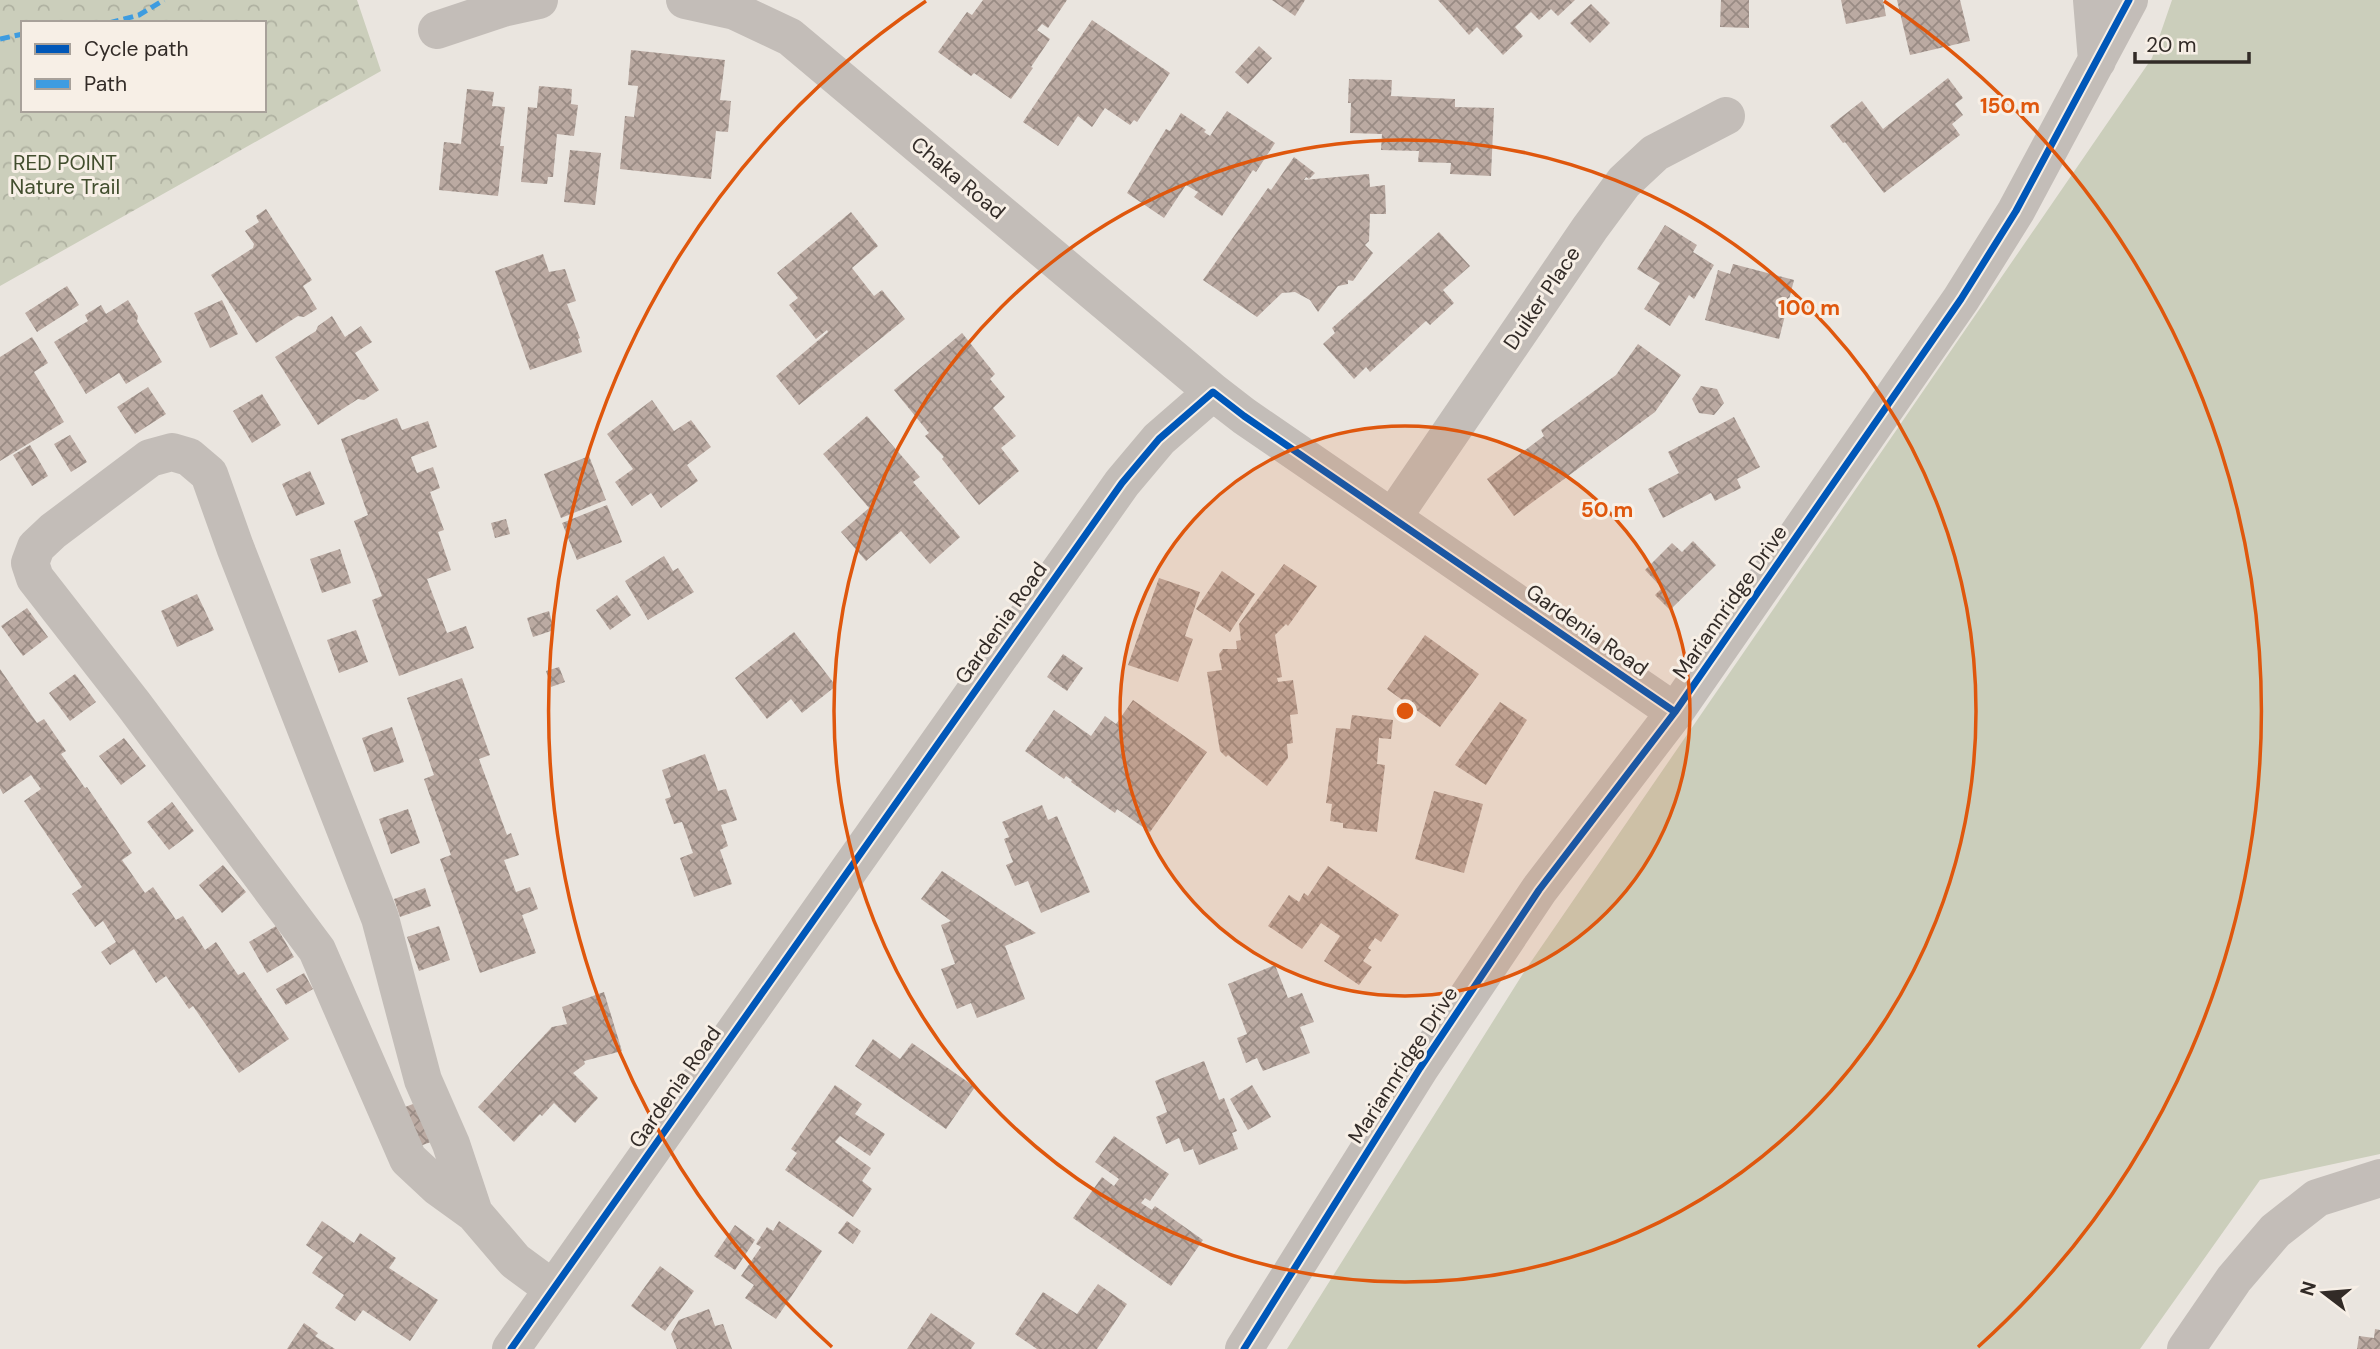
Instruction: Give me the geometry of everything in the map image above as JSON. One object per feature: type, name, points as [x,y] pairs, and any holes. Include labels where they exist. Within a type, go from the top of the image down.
[{"type":"street","points":[[437,30],[503,8],[539,0]]},
{"type":"street","name":"Chaka Road","points":[[685,0],[735,11],[790,37],[1213,392]]},
{"type":"street","points":[[2092,0],[2097,64]]},
{"type":"street","name":"Mariannridge Drive","points":[[1244,1349],[1420,1068],[1532,901],[1675,712],[1961,299],[2016,211],[2129,0]]},
{"type":"street","name":"Duiker Place","points":[[1393,517],[1624,182],[1655,153],[1726,116]]},
{"type":"street","name":"Gardenia Road","points":[[511,1349],[1122,483],[1159,439],[1213,392],[1675,712]]},
{"type":"street","points":[[474,1213],[451,1144],[423,1080],[380,918],[209,474],[189,457],[172,452],[150,458],[53,531],[36,547],[30,562],[35,578],[317,950],[408,1159],[438,1187],[474,1213],[515,1261],[553,1289]]},
{"type":"street","points":[[2186,1349],[2234,1279],[2275,1231],[2317,1198],[2380,1178]]},
{"type":"green space","name":"RED POINT Nature Trail","points":[[0,0],[357,0],[381,71],[0,286]]},
{"type":"green space","points":[[2172,0],[2380,0],[2380,1154],[2260,1180],[2140,1349],[1287,1349],[1524,972],[2152,58]]},
{"type":"building","points":[[983,0],[1067,0],[1048,28],[1042,24],[1037,30],[1050,39],[1011,99],[974,73],[971,76],[938,52],[967,12],[972,15]]},
{"type":"building","points":[[1272,0],[1305,0],[1295,16]]},
{"type":"building","points":[[1438,0],[1575,0],[1558,16],[1551,9],[1539,20],[1531,12],[1515,27],[1523,36],[1503,55],[1477,27],[1469,35]]},
{"type":"building","points":[[1721,0],[1749,0],[1749,28],[1720,27]]},
{"type":"building","points":[[1841,0],[1883,0],[1886,16],[1846,24]]},
{"type":"building","points":[[1897,0],[1960,0],[1970,41],[1910,55]]},
{"type":"building","points":[[1591,4],[1610,23],[1590,43],[1570,23]]},
{"type":"building","points":[[1092,20],[1170,73],[1137,122],[1134,120],[1130,125],[1105,108],[1092,127],[1078,116],[1058,146],[1023,122]]},
{"type":"building","points":[[1259,46],[1272,58],[1248,84],[1235,72]]},
{"type":"building","points":[[631,50],[725,60],[720,100],[731,101],[728,132],[716,131],[711,179],[620,169],[625,116],[634,117],[638,86],[628,85]]},
{"type":"building","points":[[1948,78],[1963,98],[1955,104],[1963,115],[1952,124],[1960,135],[1884,193],[1830,126],[1862,101],[1883,129]]},
{"type":"building","points":[[1349,79],[1392,80],[1391,96],[1455,99],[1455,107],[1494,108],[1491,176],[1450,174],[1451,163],[1418,162],[1419,151],[1381,150],[1382,134],[1350,133]]},
{"type":"building","points":[[539,86],[572,89],[571,104],[578,105],[574,136],[557,134],[553,177],[548,177],[547,184],[521,182],[528,107],[537,108]]},
{"type":"building","points":[[467,89],[494,92],[492,106],[505,107],[498,196],[439,190],[444,142],[461,144]]},
{"type":"building","points":[[1227,111],[1275,143],[1222,216],[1194,197],[1198,192],[1186,185],[1164,218],[1127,193],[1166,129],[1170,131],[1181,113],[1206,130],[1204,132],[1210,136]]},
{"type":"building","points":[[570,150],[601,153],[595,205],[564,202]]},
{"type":"building","points":[[1294,157],[1315,173],[1304,180],[1369,174],[1370,187],[1385,185],[1386,214],[1370,214],[1369,241],[1365,245],[1373,253],[1353,281],[1348,280],[1348,284],[1338,286],[1318,312],[1310,300],[1295,292],[1282,293],[1257,317],[1203,280],[1268,188],[1271,190]]},
{"type":"building","points":[[266,209],[312,280],[303,286],[317,309],[304,317],[298,316],[256,343],[211,275],[253,248],[254,244],[245,231],[259,222],[256,216]]},
{"type":"building","points":[[851,212],[878,246],[852,268],[874,296],[882,290],[905,319],[799,405],[776,376],[828,332],[827,330],[816,339],[789,305],[798,298],[777,273]]},
{"type":"building","points":[[1665,225],[1697,245],[1693,252],[1714,265],[1694,299],[1689,295],[1670,326],[1644,309],[1660,283],[1637,269]]},
{"type":"building","points":[[1439,232],[1470,266],[1443,290],[1454,303],[1430,325],[1426,321],[1370,372],[1366,367],[1354,379],[1323,344],[1335,333],[1332,328]]},
{"type":"building","points":[[543,254],[549,272],[565,269],[576,301],[567,304],[580,338],[578,339],[582,352],[530,370],[495,271]]},
{"type":"building","points":[[1733,264],[1794,280],[1779,339],[1705,320],[1718,270],[1730,274]]},
{"type":"building","points":[[67,286],[79,305],[37,332],[25,313]]},
{"type":"building","points":[[128,300],[138,316],[137,321],[162,362],[126,384],[119,373],[86,394],[54,342],[88,321],[85,315],[101,305],[106,314]]},
{"type":"building","points":[[222,300],[238,334],[210,348],[194,313]]},
{"type":"building","points":[[332,316],[345,337],[361,326],[372,342],[355,353],[379,390],[364,400],[358,399],[318,425],[275,357],[316,331],[318,326]]},
{"type":"building","points":[[962,333],[995,374],[990,379],[1005,397],[993,408],[1016,436],[1001,448],[1019,471],[979,505],[925,436],[929,433],[894,390]]},
{"type":"building","points":[[32,337],[48,363],[34,372],[64,422],[0,461],[0,357]]},
{"type":"building","points":[[1638,344],[1681,375],[1655,412],[1514,516],[1487,479],[1544,436],[1541,430],[1616,375]]},
{"type":"building","points":[[1701,386],[1717,389],[1724,403],[1714,415],[1699,413],[1692,399]]},
{"type":"building","points":[[148,387],[166,414],[135,434],[117,407]]},
{"type":"building","points":[[262,394],[281,425],[252,443],[233,411]]},
{"type":"building","points":[[652,400],[674,431],[691,420],[711,447],[687,465],[698,481],[661,508],[651,493],[632,506],[615,482],[633,469],[607,434]]},
{"type":"building","points":[[867,416],[920,477],[913,482],[960,537],[930,564],[901,531],[866,561],[841,532],[869,508],[823,454]]},
{"type":"building","points":[[1734,417],[1760,467],[1737,479],[1741,488],[1715,501],[1711,493],[1663,518],[1648,489],[1679,473],[1668,452]]},
{"type":"building","points":[[397,418],[402,430],[428,421],[437,447],[411,457],[417,473],[433,467],[440,488],[430,492],[444,530],[438,532],[451,570],[427,579],[447,633],[466,626],[474,648],[399,676],[372,600],[382,596],[354,521],[368,515],[341,439]]},
{"type":"building","points":[[70,435],[87,462],[71,472],[54,444]]},
{"type":"building","points":[[30,445],[48,476],[32,486],[13,455]]},
{"type":"building","points":[[589,456],[606,500],[561,518],[544,474]]},
{"type":"building","points":[[310,471],[325,504],[296,516],[282,484]]},
{"type":"building","points":[[607,505],[622,542],[577,560],[562,523]]},
{"type":"building","points":[[506,519],[510,534],[495,538],[491,523]]},
{"type":"building","points":[[1693,541],[1716,565],[1670,610],[1655,595],[1662,588],[1645,570],[1672,543],[1682,552]]},
{"type":"building","points":[[340,549],[351,583],[322,593],[310,559]]},
{"type":"building","points":[[664,556],[673,571],[678,568],[694,592],[648,620],[625,581]]},
{"type":"building","points":[[1284,564],[1317,586],[1288,626],[1286,624],[1275,635],[1282,677],[1277,678],[1278,682],[1293,680],[1298,714],[1290,715],[1293,743],[1287,744],[1288,758],[1267,786],[1220,751],[1207,672],[1222,670],[1219,654],[1223,649],[1237,649],[1236,641],[1241,640],[1239,624]]},
{"type":"building","points":[[1222,571],[1255,594],[1230,632],[1196,609]]},
{"type":"building","points":[[1159,578],[1200,592],[1185,636],[1193,639],[1178,682],[1128,665]]},
{"type":"building","points":[[197,594],[214,630],[177,647],[161,611]]},
{"type":"building","points":[[617,595],[631,615],[610,630],[596,610]]},
{"type":"building","points":[[27,608],[48,637],[23,656],[1,626]]},
{"type":"building","points":[[549,611],[554,630],[533,637],[527,618]]},
{"type":"building","points":[[356,630],[368,662],[339,673],[327,640]]},
{"type":"building","points":[[794,632],[836,686],[802,713],[791,699],[767,719],[735,678]]},
{"type":"building","points":[[1425,635],[1479,674],[1440,727],[1387,689]]},
{"type":"building","points":[[1063,654],[1083,668],[1067,691],[1047,677]]},
{"type":"building","points":[[559,667],[565,682],[551,687],[546,671]]},
{"type":"building","points":[[0,669],[37,723],[44,719],[66,751],[61,754],[132,853],[122,860],[145,893],[153,887],[176,920],[183,916],[205,950],[216,942],[238,975],[244,972],[289,1039],[239,1073],[193,1006],[189,1009],[166,976],[156,983],[134,949],[110,965],[101,952],[116,942],[103,921],[95,927],[72,894],[82,887],[24,801],[41,789],[31,775],[3,794],[0,788]]},
{"type":"building","points":[[75,674],[96,702],[70,721],[49,693]]},
{"type":"building","points":[[462,678],[490,755],[479,759],[507,835],[511,833],[519,855],[504,860],[516,892],[530,887],[538,909],[522,915],[536,953],[480,973],[440,859],[451,855],[424,779],[434,775],[407,698]]},
{"type":"building","points":[[1133,700],[1207,752],[1150,832],[1117,809],[1115,813],[1071,782],[1072,780],[1066,776],[1064,779],[1025,751],[1054,710],[1091,736],[1105,716],[1116,724]]},
{"type":"building","points":[[1500,702],[1527,720],[1486,785],[1455,765]]},
{"type":"building","points":[[1352,715],[1393,720],[1391,739],[1379,738],[1377,764],[1385,765],[1377,832],[1343,828],[1343,823],[1330,821],[1332,804],[1326,803],[1336,728],[1350,729]]},
{"type":"building","points":[[392,727],[404,762],[374,772],[362,738]]},
{"type":"building","points":[[124,738],[146,766],[121,785],[99,756]]},
{"type":"building","points":[[705,754],[718,791],[726,789],[737,820],[721,825],[728,846],[720,850],[732,884],[694,897],[680,858],[693,853],[682,822],[674,824],[665,799],[671,797],[662,770]]},
{"type":"building","points":[[1434,791],[1483,804],[1464,873],[1415,859]]},
{"type":"building","points":[[172,802],[194,831],[169,850],[147,822]]},
{"type":"building","points":[[1042,805],[1048,820],[1057,816],[1090,892],[1041,913],[1028,881],[1015,886],[1006,865],[1013,862],[1004,839],[1009,837],[1002,822]]},
{"type":"building","points":[[408,809],[420,843],[391,854],[379,819]]},
{"type":"building","points":[[223,865],[246,892],[222,913],[199,885]]},
{"type":"building","points":[[1328,866],[1399,915],[1381,942],[1375,938],[1368,948],[1371,950],[1363,961],[1372,967],[1359,985],[1324,961],[1340,936],[1321,923],[1302,949],[1268,926],[1289,895],[1299,902],[1304,893],[1308,896]]},
{"type":"building","points":[[942,871],[1036,933],[1005,946],[1025,999],[977,1018],[971,1003],[957,1009],[941,969],[955,964],[941,925],[951,921],[921,899]]},
{"type":"building","points":[[425,888],[431,906],[400,917],[394,899]]},
{"type":"building","points":[[276,926],[294,957],[267,973],[249,942]]},
{"type":"building","points":[[439,926],[450,960],[419,971],[407,937]]},
{"type":"building","points":[[1275,965],[1288,998],[1302,993],[1314,1022],[1300,1027],[1310,1053],[1263,1071],[1257,1058],[1246,1063],[1237,1038],[1247,1034],[1228,984]]},
{"type":"building","points":[[304,973],[313,989],[286,1005],[276,989]]},
{"type":"building","points":[[604,992],[622,1051],[584,1061],[585,1064],[573,1073],[598,1098],[575,1123],[554,1103],[514,1142],[478,1107],[552,1027],[567,1024],[562,1007]]},
{"type":"building","points":[[873,1039],[900,1059],[912,1043],[975,1087],[946,1129],[855,1066]]},
{"type":"building","points":[[1204,1061],[1219,1100],[1224,1098],[1237,1131],[1232,1133],[1238,1149],[1199,1165],[1193,1149],[1184,1152],[1179,1138],[1166,1144],[1156,1117],[1167,1112],[1155,1081]]},
{"type":"building","points":[[835,1085],[862,1104],[855,1114],[885,1134],[870,1156],[840,1136],[835,1142],[871,1168],[862,1181],[872,1189],[853,1217],[785,1170],[797,1153],[791,1149]]},
{"type":"building","points":[[1252,1085],[1271,1117],[1248,1130],[1230,1099]]},
{"type":"building","points":[[421,1101],[436,1140],[412,1149],[397,1110]]},
{"type":"building","points":[[1114,1136],[1169,1174],[1150,1201],[1145,1198],[1141,1203],[1152,1210],[1155,1206],[1203,1240],[1171,1286],[1073,1218],[1102,1177],[1114,1186],[1119,1179],[1095,1162]]},
{"type":"building","points":[[322,1221],[354,1243],[360,1233],[396,1258],[389,1268],[438,1300],[410,1341],[363,1310],[355,1321],[335,1308],[344,1295],[312,1273],[323,1257],[306,1245]]},
{"type":"building","points":[[779,1221],[822,1251],[776,1319],[745,1298],[754,1285],[741,1276],[761,1247],[756,1244],[767,1227],[773,1231]]},
{"type":"building","points":[[847,1221],[861,1231],[853,1244],[838,1233]]},
{"type":"building","points":[[735,1225],[755,1240],[735,1270],[714,1256]]},
{"type":"building","points":[[660,1266],[694,1291],[665,1331],[631,1306]]},
{"type":"building","points":[[1098,1284],[1127,1304],[1097,1349],[1037,1349],[1015,1334],[1043,1292],[1077,1314]]},
{"type":"building","points":[[709,1309],[715,1326],[723,1324],[732,1349],[677,1349],[671,1334],[679,1320]]},
{"type":"building","points":[[931,1313],[975,1343],[971,1349],[907,1349]]},
{"type":"building","points":[[304,1323],[318,1333],[315,1336],[335,1349],[287,1349]]},
{"type":"building","points":[[2375,1329],[2380,1330],[2380,1349],[2357,1349],[2359,1336],[2374,1338]]},
{"type":"marked path","points":[[116,21],[139,15],[164,0]]},
{"type":"marked path","points":[[0,39],[21,34]]},
{"type":"cycle path","points":[[1244,1349],[1420,1068],[1539,890],[1675,712],[1961,299],[2016,211],[2129,0]]},
{"type":"cycle path","points":[[511,1349],[1122,483],[1159,439],[1213,392],[1675,712]]}]
